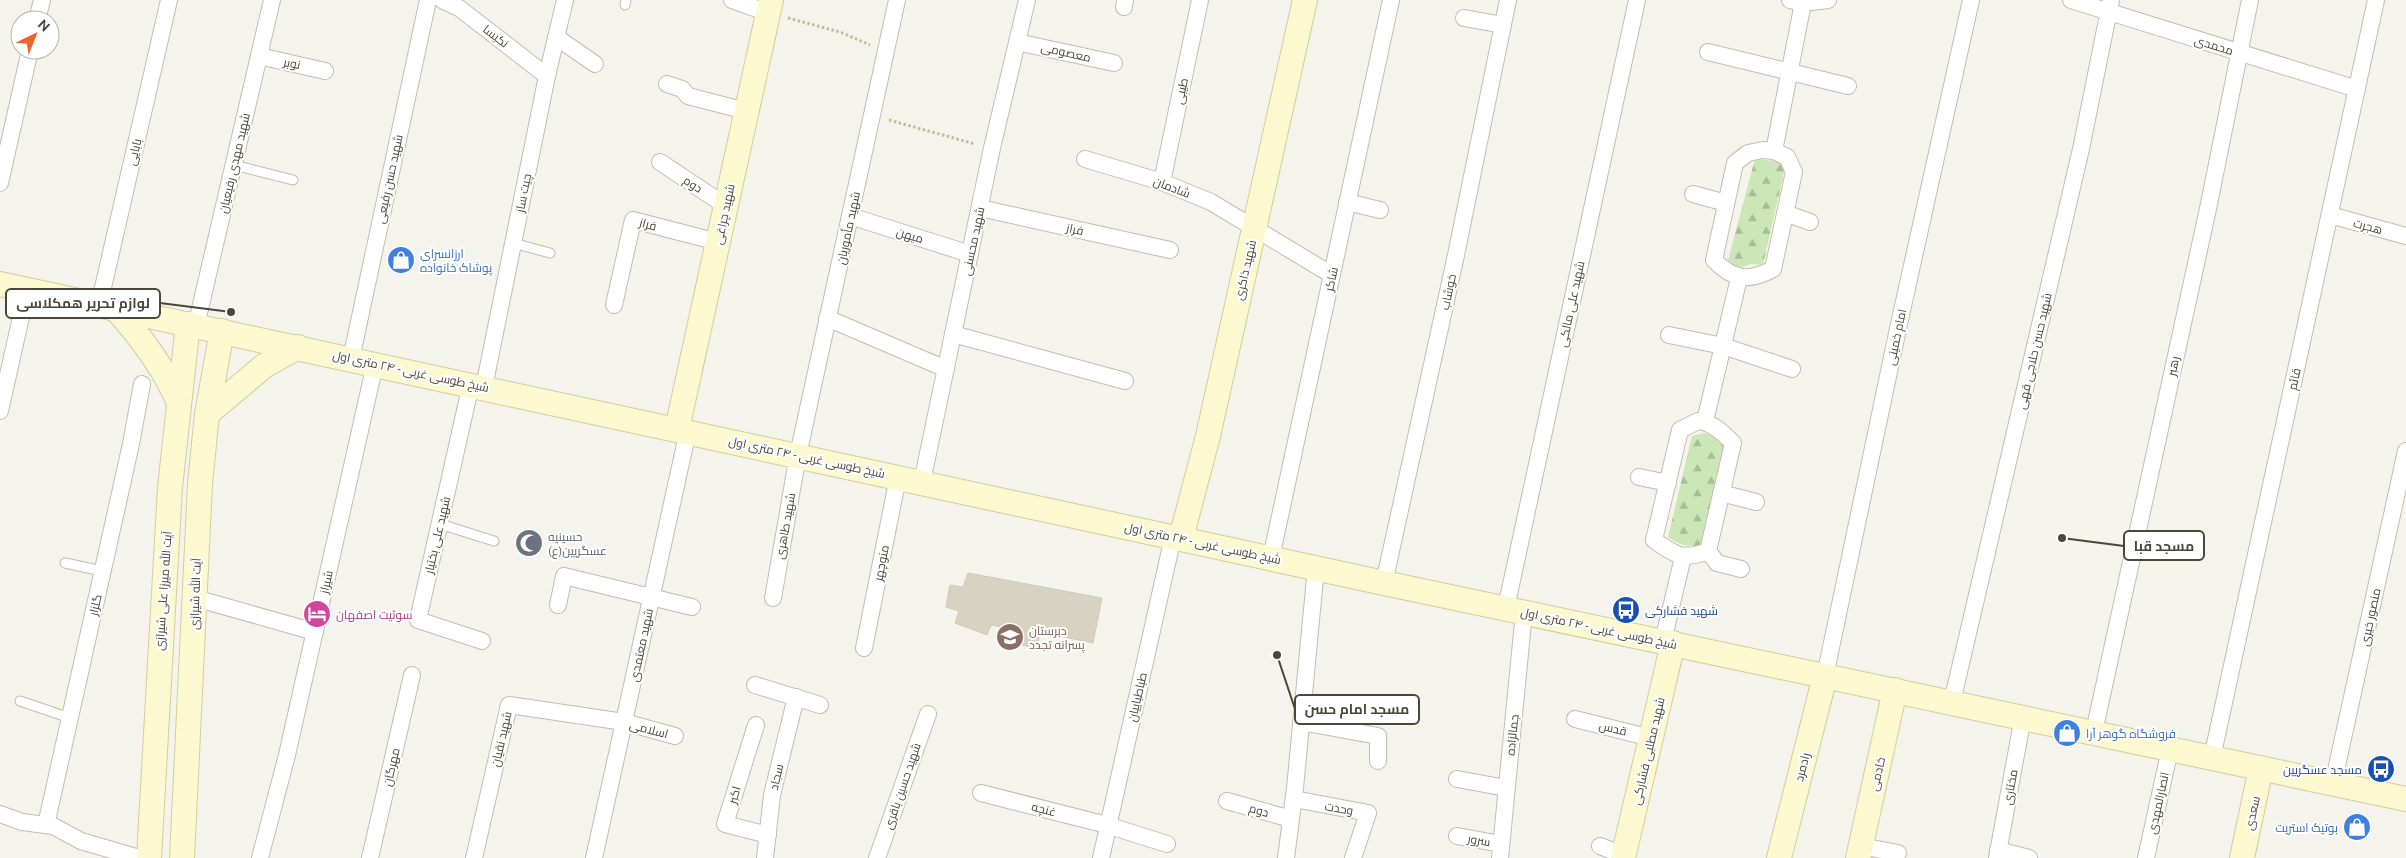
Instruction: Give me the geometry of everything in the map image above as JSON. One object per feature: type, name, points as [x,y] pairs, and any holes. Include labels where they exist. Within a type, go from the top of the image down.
[{"type":"street","name":"بابایی","points":[[107,307],[169,0]]},
{"type":"street","name":"شهید مهدی رفیعیان","points":[[192,325],[234,165],[272,0]]},
{"type":"street","name":"شهید حسن رفیعی","points":[[351,358],[428,0]]},
{"type":"street","name":"نکیسا","points":[[442,0],[460,8],[547,76]]},
{"type":"street","name":"چیت ساز","points":[[478,386],[513,243],[547,76],[565,0]]},
{"type":"street","points":[[732,0],[769,6]]},
{"type":"street","name":"شهید مأموریان","points":[[798,455],[897,0]]},
{"type":"street","name":"شهید محسنی","points":[[922,482],[992,148],[1027,0]]},
{"type":"street","name":"طیبی","points":[[1162,182],[1200,0]]},
{"type":"street","name":"شهید ذاکری","points":[[1177,538],[1208,436],[1305,0]]},
{"type":"street","name":"شاکر","points":[[1271,558],[1391,0]]},
{"type":"street","name":"خوشاب","points":[[1384,583],[1452,274],[1508,0]]},
{"type":"street","name":"شهید علی مالکی","points":[[1515,610],[1637,0]]},
{"type":"street","points":[[1774,151],[1790,70],[1797,1],[1828,0]]},
{"type":"street","name":"امام خمینی","points":[[1825,676],[1899,324],[1971,0]]},
{"type":"street","name":"محمدی","points":[[2071,0],[2110,6],[2239,53],[2357,89]]},
{"type":"street","name":"رهبر","points":[[2094,732],[2250,0]]},
{"type":"street","name":"قائم","points":[[2212,758],[2376,0]]},
{"type":"street","name":"شهید چراغی","points":[[682,430],[718,242],[769,6]]},
{"type":"street","name":"شهید حسن حلاجی قهی","points":[[1952,702],[2081,149],[2110,6]]},
{"type":"street","points":[[1464,18],[1503,25]]},
{"type":"street","points":[[556,37],[595,64]]},
{"type":"street","name":"معصومی","points":[[1017,42],[1114,64]]},
{"type":"street","points":[[1708,52],[1790,70],[1848,86]]},
{"type":"street","name":"نوبر","points":[[259,56],[325,71]]},
{"type":"street","points":[[0,184],[28,60]]},
{"type":"street","points":[[667,84],[682,88],[688,96],[746,111]]},
{"type":"street","points":[[1763,150],[1774,151],[1787,157],[1794,172],[1773,269],[1761,276],[1739,278],[1723,270],[1714,260],[1735,163],[1748,153],[1763,150]]},
{"type":"street","name":"شادمان","points":[[1085,159],[1162,182],[1211,202],[1332,276]]},
{"type":"street","name":"دوم","points":[[660,162],[726,206]]},
{"type":"street","points":[[1693,194],[1726,203]]},
{"type":"street","points":[[1348,202],[1380,210]]},
{"type":"street","name":"فراز","points":[[980,208],[1170,250]]},
{"type":"street","points":[[1785,213],[1810,222]]},
{"type":"street","name":"هجرت","points":[[2330,215],[2406,236]]},
{"type":"street","name":"میهن","points":[[850,216],[970,254]]},
{"type":"street","name":"فراز","points":[[614,305],[633,220],[718,242]]},
{"type":"street","points":[[1705,422],[1739,278]]},
{"type":"street","name":"شیخ طوسی غربی - ۲۴ متری اول","points":[[0,284],[351,358],[1384,583],[2094,732],[2406,800]]},
{"type":"street","points":[[0,412],[27,290]]},
{"type":"street","points":[[107,307],[140,336],[169,379],[179,404]]},
{"type":"street","points":[[828,318],[946,369]]},
{"type":"street","name":"آیت الله میرزا علی شیرازی","points":[[148,858],[174,451],[179,404],[192,325]]},
{"type":"street","name":"آیت الله شیرازی","points":[[182,858],[206,414],[222,331]]},
{"type":"street","points":[[953,334],[1125,381]]},
{"type":"street","points":[[1669,335],[1723,346],[1792,369]]},
{"type":"street","points":[[206,414],[264,366],[298,347]]},
{"type":"street","name":"شیراز","points":[[260,858],[287,754],[375,364]]},
{"type":"street","name":"گلزار","points":[[46,825],[131,444],[142,384]]},
{"type":"street","name":"شهید علی بختیار","points":[[478,386],[440,524],[418,620],[482,641]]},
{"type":"street","points":[[1698,421],[1705,422],[1720,431],[1733,443],[1708,551],[1684,558],[1654,540],[1680,430],[1698,421]]},
{"type":"street","name":"شهید معتمدی","points":[[594,858],[652,596],[682,430]]},
{"type":"street","points":[[174,451],[203,455]]},
{"type":"street","name":"منصور خیری","points":[[2334,784],[2406,451]]},
{"type":"street","name":"شهید طاهری","points":[[773,598],[798,455]]},
{"type":"street","name":"منوچهر","points":[[864,648],[898,477]]},
{"type":"street","points":[[1639,477],[1668,483]]},
{"type":"street","points":[[1722,493],[1756,502]]},
{"type":"street","name":"طباطباییان","points":[[1101,858],[1177,538]]},
{"type":"street","points":[[1708,551],[1717,563],[1741,569]]},
{"type":"street","points":[[1668,642],[1684,558]]},
{"type":"street","points":[[1286,858],[1294,799],[1316,568]]},
{"type":"street","points":[[558,605],[564,576],[692,607]]},
{"type":"street","points":[[195,598],[314,632]]},
{"type":"street","name":"جمالزاده","points":[[1500,851],[1506,788],[1515,610]]},
{"type":"street","name":"شهید مطلبی فشارکی","points":[[1623,856],[1651,738],[1668,642]]},
{"type":"street","name":"مهرگان","points":[[370,858],[412,675]]},
{"type":"street","name":"رادمرد","points":[[1779,858],[1825,676]]},
{"type":"street","points":[[755,685],[820,705]]},
{"type":"street","name":"خادمی","points":[[1859,852],[1895,690]]},
{"type":"street","name":"سجاد","points":[[765,858],[772,794],[796,697]]},
{"type":"street","name":"شهید نقیان","points":[[474,858],[509,705],[624,722]]},
{"type":"street","name":"شهید حسین باقری","points":[[877,858],[928,714]]},
{"type":"street","name":"مختاری","points":[[1998,854],[2023,717]]},
{"type":"street","name":"قدس","points":[[1574,719],[1651,738]]},
{"type":"street","name":"اسلامی","points":[[624,722],[675,736]]},
{"type":"street","points":[[1301,722],[1378,736],[1378,761]]},
{"type":"street","name":"اکبر","points":[[756,725],[725,824],[768,835]]},
{"type":"street","name":"انصارالمهدی","points":[[2146,858],[2170,749]]},
{"type":"street","name":"سعدی","points":[[2242,858],[2261,768]]},
{"type":"street","points":[[1457,779],[1506,788]]},
{"type":"street","name":"غنچه","points":[[981,793],[1108,825],[1167,844]]},
{"type":"street","name":"وحدت","points":[[1294,799],[1368,813],[1353,858]]},
{"type":"street","name":"دوم","points":[[1227,801],[1291,819]]},
{"type":"street","points":[[3,818],[53,826],[81,841],[139,858]]},
{"type":"street","name":"سرور","points":[[1457,836],[1500,851]]},
{"type":"street","points":[[1600,846],[1623,856]]},
{"type":"street","points":[[1859,852],[1898,853]]},
{"type":"street","points":[[1998,854],[2029,858]]},
{"type":"lane","points":[[234,165],[293,180]]},
{"type":"lane","points":[[513,243],[550,253]]},
{"type":"lane","points":[[440,524],[494,541]]},
{"type":"lane","points":[[65,562],[102,571]]},
{"type":"lane","points":[[20,701],[70,718]]},
{"type":"path","points":[[769,6],[840,32],[886,52]]},
{"type":"path","points":[[872,115],[992,148]]},
{"type":"green space","points":[[1755,159],[1777,161],[1785,168],[1763,265],[1751,264],[1740,268],[1727,264]]},
{"type":"green space","points":[[1704,433],[1714,436],[1724,445],[1703,543],[1689,546],[1680,544],[1668,537],[1692,436]]},
{"type":"building","points":[[968,573],[1102,598],[1093,643],[1040,632],[1037,649],[1008,641],[1011,629],[991,625],[987,635],[955,623],[959,611],[946,607],[950,585],[963,587]]},
{"type":"place","name":"ارزانسرای پوشاک خانواده","points":[[401,260]]},
{"type":"place","name":"لوازم تحریر همکلاسی","points":[[231,312]]},
{"type":"place","name":"مسجد قبا","points":[[2062,538]]},
{"type":"place","name":"حسینیه عسگریین(ع)","points":[[529,543]]},
{"type":"place","name":"شهید فشارکی","points":[[1626,610]]},
{"type":"place","name":"سوئیت اصفهان","points":[[317,614]]},
{"type":"place","name":"دبرستان پسرانه تجدد","points":[[1010,637]]},
{"type":"place","name":"مسجد امام حسن","points":[[1277,655]]},
{"type":"place","name":"فروشگاه گوهر آرا","points":[[2067,733]]},
{"type":"place","name":"مسجد عسگریین","points":[[2381,769]]},
{"type":"place","name":"بوتیک استریت","points":[[2357,827]]}]
